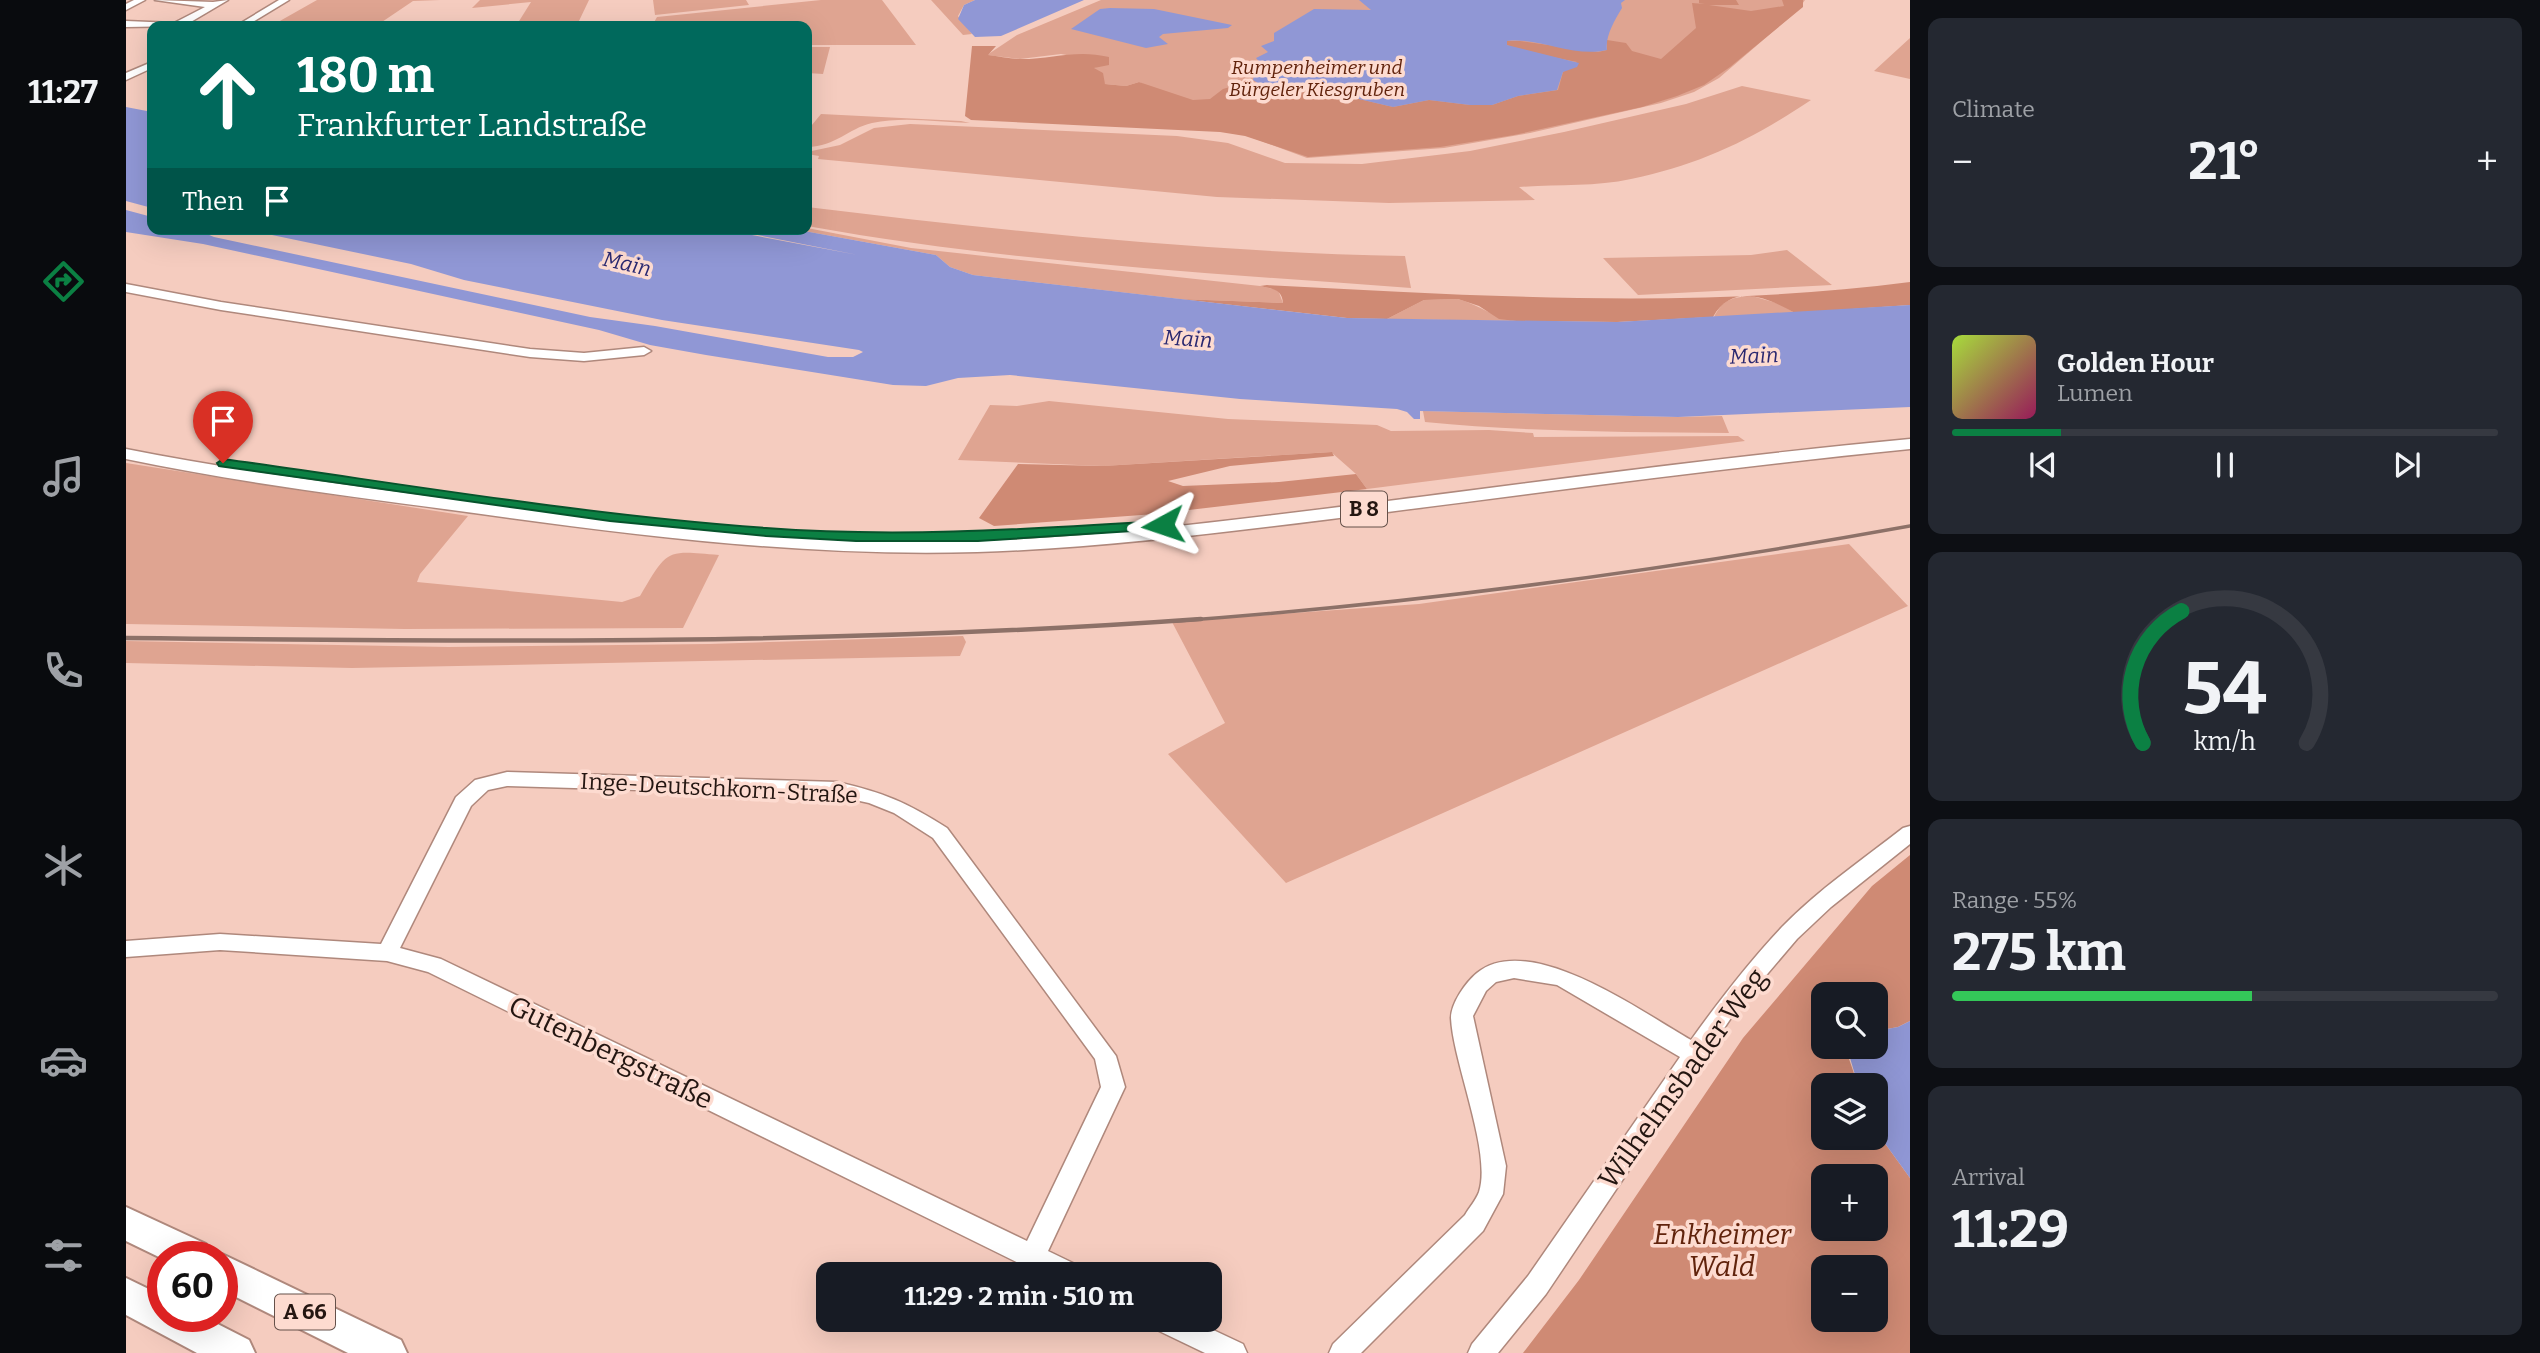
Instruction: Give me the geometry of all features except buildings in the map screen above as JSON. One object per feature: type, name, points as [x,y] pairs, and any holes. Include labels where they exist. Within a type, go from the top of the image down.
[{"type":"highway","points":[[126,1223],[163,1241]]},
{"type":"highway","name":"A 66","points":[[238,1279],[388,1353]]},
{"type":"highway","points":[[126,1296],[147,1307]]},
{"type":"highway","points":[[195,1332],[236,1353]]},
{"type":"main road","name":"B 8","points":[[126,445],[268,470],[610,517],[812,540],[978,537],[1128,528],[1774,449],[1910,436]]},
{"type":"main road","name":"B 8","points":[[126,454],[248,477],[612,527],[812,540],[985,545],[1143,536],[1763,459],[1910,444]]},
{"type":"street","points":[[126,7],[141,0]]},
{"type":"street","points":[[159,0],[214,5]]},
{"type":"street","points":[[184,21],[224,0]]},
{"type":"street","points":[[249,21],[285,0]]},
{"type":"street","points":[[126,24],[147,25]]},
{"type":"street","points":[[128,76],[147,67]]},
{"type":"street","points":[[128,76],[147,78]]},
{"type":"street","points":[[126,288],[225,306],[530,352],[584,357],[645,351]]},
{"type":"street","name":"Inge-Deutschkorn-Straße","points":[[387,953],[463,802],[474,787],[489,781],[507,779],[837,789],[873,797],[901,808],[940,833],[1105,1056],[1113,1087],[1032,1257]]},
{"type":"street","name":"Wilhelmsbader Weg","points":[[1481,1353],[1537,1285],[1727,1006],[1790,933],[1824,901],[1910,833]]},
{"type":"street","name":"Gutenbergstraße","points":[[126,949],[148,950],[220,943],[387,953],[433,965],[1043,1262]]},
{"type":"street","points":[[1342,1353],[1474,1223],[1491,1194],[1494,1166],[1462,1016],[1476,984],[1493,973],[1517,970],[1540,971],[1563,978],[1693,1053]]},
{"type":"street","points":[[1189,1332],[1234,1353]]},
{"type":"green space","points":[[317,0],[440,0],[413,1],[383,21],[280,21]]},
{"type":"green space","points":[[480,0],[589,0],[579,21],[519,21],[531,2],[472,8]]},
{"type":"green space","points":[[653,0],[746,0],[749,5],[655,15]]},
{"type":"green space","points":[[821,0],[882,0],[916,45],[812,45],[812,21],[655,21],[657,17]]},
{"type":"green space","points":[[931,0],[975,0],[964,5],[958,16],[972,34],[963,35]]},
{"type":"green space","name":"Rumpenheimer und Bürgeler Kiesgruben","points":[[1101,0],[1805,0],[1797,11],[1719,78],[1694,92],[1661,103],[1530,133],[1444,148],[1307,158],[1242,134],[1139,82],[1126,86],[1105,84],[1093,68],[1109,63],[1061,54],[1020,59],[987,55],[1017,35]]},
{"type":"green space","points":[[1699,0],[1736,0],[1739,5],[1709,5],[1751,11],[1784,6],[1782,0],[1803,0],[1803,7],[1730,67],[1704,85],[1677,96],[1642,107],[1514,135],[1440,147],[1308,157],[1245,136],[1220,132],[971,120],[965,116],[972,46],[996,46],[988,55],[1017,59],[1075,54],[1109,57],[1109,65],[1094,68],[1103,73],[1105,84],[1126,86],[1139,82],[1193,100],[1210,99],[1223,89],[1240,84],[1257,83],[1329,92],[1393,107],[1429,100],[1492,105],[1518,96],[1558,90],[1563,72],[1577,62],[1517,50],[1507,45],[1507,41],[1598,52],[1607,50],[1607,40],[1626,43],[1632,51],[1661,59],[1696,28],[1692,3],[1705,4],[1699,3]]},
{"type":"green space","points":[[1910,38],[1910,79],[1874,71]]},
{"type":"green space","points":[[812,47],[830,47],[823,74],[812,73]]},
{"type":"green space","points":[[1742,86],[1811,100],[1747,138],[1680,166],[1617,182],[1519,187],[1535,200],[1389,203],[1217,197],[818,159],[819,156],[812,155],[812,151],[840,145],[874,128],[910,124],[1177,136],[1228,143],[1285,163],[1362,164],[1470,151],[1686,104]]},
{"type":"green space","points":[[821,114],[970,123],[884,121],[863,126],[826,144],[812,146],[812,125]]},
{"type":"green space","points":[[812,208],[1105,239],[1255,250],[1405,256],[1411,288],[1108,265],[882,238],[812,227]]},
{"type":"green space","points":[[812,229],[911,248],[1260,286],[1278,290],[1283,303],[1180,299],[973,275],[950,267],[936,255],[812,232]]},
{"type":"green space","points":[[1787,250],[1832,285],[1638,295],[1603,258],[1751,255]]},
{"type":"green space","points":[[1910,282],[1910,305],[1795,313],[1773,302],[1751,296],[1730,300],[1721,306],[1713,317],[1617,322],[1499,319],[1479,306],[1458,299],[1424,300],[1387,319],[1347,318],[1180,299],[1283,303],[1279,292],[1260,286],[1267,285],[1509,296],[1669,298],[1830,291]]},
{"type":"green space","points":[[1752,296],[1780,304],[1795,313],[1714,317],[1729,300]]},
{"type":"green space","points":[[1458,299],[1516,321],[1387,319],[1424,300]]},
{"type":"green space","points":[[1049,401],[1228,419],[1377,425],[1391,431],[1489,430],[1533,433],[1534,437],[1738,436],[1745,441],[1367,489],[1356,474],[1331,452],[1103,466],[958,460],[990,405],[1017,406]]},
{"type":"green space","points":[[1423,411],[1722,416],[1729,433],[1500,428],[1425,422]]},
{"type":"green space","points":[[1332,452],[1334,456],[1230,466],[1168,481],[1183,486],[1279,482],[1356,474],[1367,489],[1155,514],[994,526],[979,518],[1018,464],[1103,466]]},
{"type":"green space","points":[[126,463],[468,516],[420,574],[417,582],[622,602],[640,596],[663,561],[670,556],[678,553],[719,555],[683,628],[405,629],[126,624]]},
{"type":"green space","points":[[1849,544],[1908,606],[1286,883],[1168,754],[1225,723],[1172,622],[1419,604]]},
{"type":"green space","points":[[963,636],[966,642],[960,656],[352,668],[126,663],[126,641],[449,647],[709,644]]},
{"type":"green space","name":"Enkheimer Wald","points":[[1910,855],[1910,1021],[1888,1029],[1888,982],[1811,982],[1811,1059],[1849,1059],[1854,1073],[1811,1073],[1811,1150],[1888,1150],[1888,1148],[1910,1178],[1910,1353],[1523,1353],[1579,1280],[1743,1038],[1872,886]]},
{"type":"water","points":[[975,0],[1084,0],[1001,36],[975,37],[958,19],[964,5]]},
{"type":"water","points":[[1359,0],[1625,0],[1621,3],[1622,8],[1609,34],[1607,50],[1569,50],[1532,42],[1507,41],[1507,45],[1579,63],[1577,67],[1563,72],[1557,90],[1518,96],[1492,105],[1429,100],[1393,107],[1329,92],[1261,85],[1253,80],[1255,70],[1262,65],[1256,58],[1268,52],[1261,46],[1274,41],[1274,33],[1314,9],[1371,10]]},
{"type":"water","points":[[1100,9],[1154,9],[1232,25],[1228,28],[1163,34],[1159,37],[1168,44],[1146,48],[1071,29]]},
{"type":"water","points":[[126,107],[147,111],[147,207],[126,201]]},
{"type":"water","name":"Main","points":[[126,210],[147,216],[147,235],[209,235],[590,317],[828,357],[853,357],[863,352],[662,320],[464,280],[411,264],[272,235],[752,235],[858,255],[757,235],[812,235],[812,232],[936,255],[950,267],[973,275],[1347,318],[1617,322],[1910,305],[1910,407],[1678,417],[1420,411],[1420,419],[1414,419],[1407,412],[1397,409],[1240,399],[1010,375],[958,378],[926,386],[893,385],[650,345],[599,330],[203,244],[126,232]]},
{"type":"water","points":[[1910,1021],[1910,1178],[1888,1148],[1888,1073],[1854,1073],[1850,1059],[1888,1059],[1888,1029]]},
{"type":"railway","points":[[1177,621],[1453,595],[1636,571],[1910,526]]},
{"type":"railway","points":[[126,638],[664,640],[932,634],[1201,619]]},
{"type":"route","points":[[223,463],[610,517],[766,532],[856,537],[978,537],[1028,536],[1163,525]]}]
